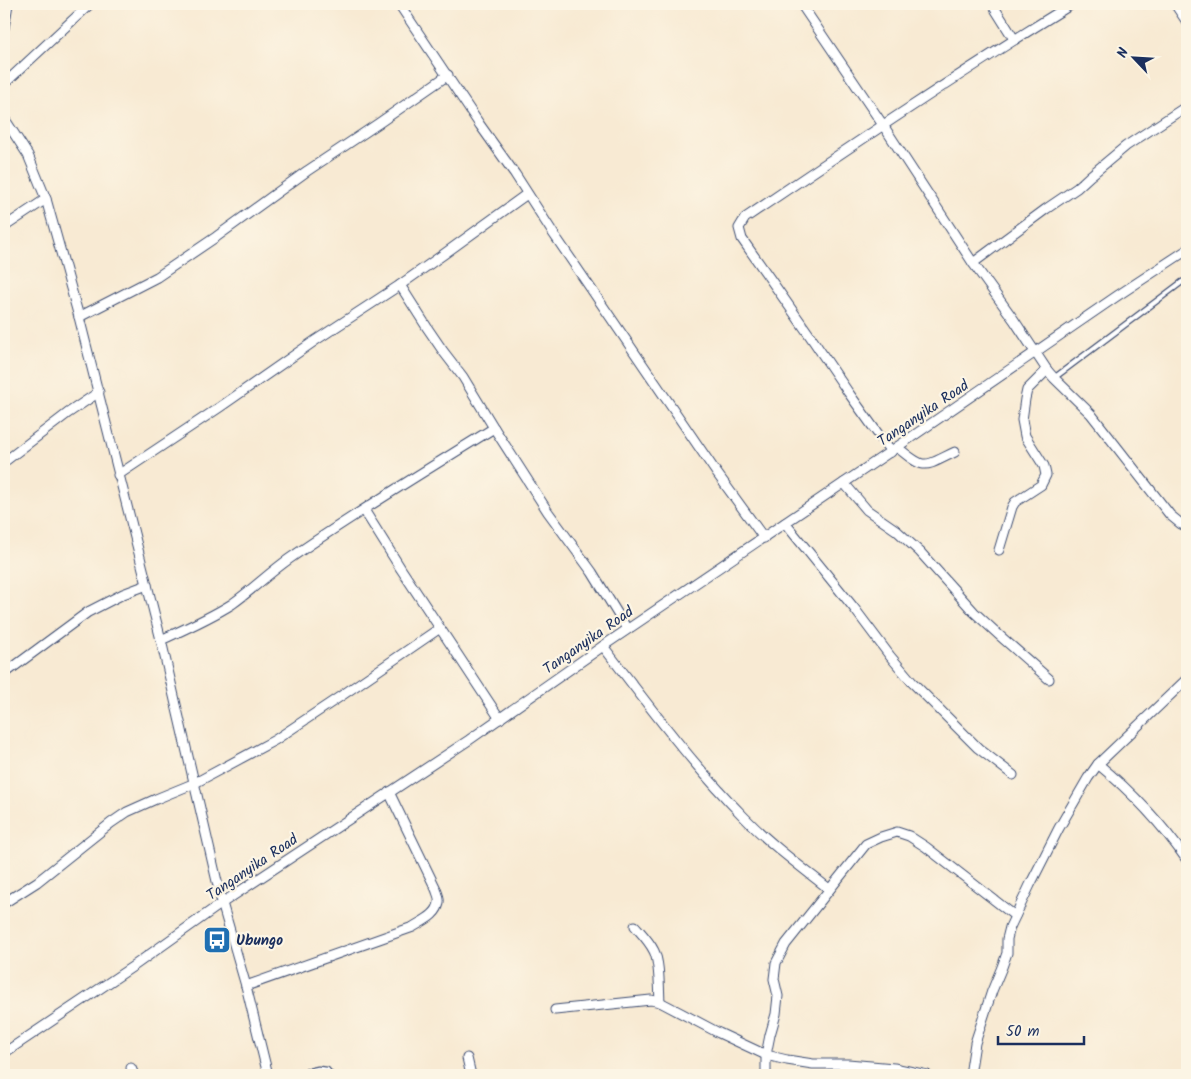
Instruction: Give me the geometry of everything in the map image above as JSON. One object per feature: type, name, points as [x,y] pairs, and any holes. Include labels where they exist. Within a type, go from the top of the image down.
[{"type":"street","points":[[4,28],[8,4]]},
{"type":"street","points":[[4,84],[90,4]]},
{"type":"street","points":[[399,4],[716,472],[764,538]]},
{"type":"street","points":[[801,4],[973,263],[1048,370],[1091,414],[1170,515],[1181,524],[1187,526]]},
{"type":"street","points":[[992,4],[1014,39]]},
{"type":"street","points":[[955,452],[927,466],[919,464],[894,450],[848,392],[742,239],[739,228],[745,218],[883,125],[1014,39],[1072,4]]},
{"type":"street","points":[[1174,4],[1187,22]]},
{"type":"street","points":[[79,318],[157,277],[307,171],[448,75]]},
{"type":"street","points":[[973,263],[1077,188],[1126,146],[1187,106]]},
{"type":"street","points":[[4,118],[28,155],[46,199],[79,318],[161,640],[222,903],[246,986],[268,1075]]},
{"type":"street","points":[[118,474],[400,284],[527,194]]},
{"type":"street","points":[[4,226],[46,199]]},
{"type":"street","name":"Tanganyika Road","points":[[4,1053],[135,965],[222,903],[500,719],[627,629],[1187,250]]},
{"type":"street","points":[[400,284],[428,329],[463,377],[548,512],[592,572],[627,629]]},
{"type":"street","points":[[999,550],[1015,502],[1041,485],[1046,475],[1044,466],[1025,436],[1022,420],[1027,390],[1048,370]]},
{"type":"street","points":[[4,462],[99,392]]},
{"type":"street","points":[[161,640],[231,604],[288,560],[494,428]]},
{"type":"street","points":[[844,483],[867,510],[896,530],[920,552],[974,612],[1049,679]]},
{"type":"street","points":[[364,510],[500,719]]},
{"type":"street","points":[[785,523],[912,682],[978,748],[1013,775]]},
{"type":"street","points":[[4,674],[88,612],[147,584]]},
{"type":"street","points":[[4,903],[37,882],[127,812],[195,783],[275,740],[440,628]]},
{"type":"street","points":[[603,646],[652,711],[700,769],[745,818],[829,889]]},
{"type":"street","points":[[970,1075],[975,1043],[992,990],[1007,953],[1007,939],[1014,916],[1059,828],[1098,764],[1187,679]]},
{"type":"street","points":[[1098,764],[1118,781],[1172,838],[1187,860]]},
{"type":"street","points":[[246,986],[413,927],[434,913],[439,902],[436,889],[389,792]]},
{"type":"street","points":[[766,1075],[766,1055],[776,1014],[778,996],[774,980],[776,963],[786,944],[866,844],[881,836],[897,832],[910,836],[1014,916]]},
{"type":"street","points":[[635,926],[648,940],[655,953],[660,1002]]},
{"type":"street","points":[[555,1010],[650,1000],[660,1002],[766,1055],[813,1064],[848,1064],[894,1068],[927,1075]]},
{"type":"street","points":[[467,1058],[471,1075]]},
{"type":"lane","points":[[1054,378],[1182,282]]},
{"type":"lane","points":[[291,1075],[318,1069],[327,1070],[331,1075]]},
{"type":"place","name":"Ubungo","points":[[217,940]]}]
